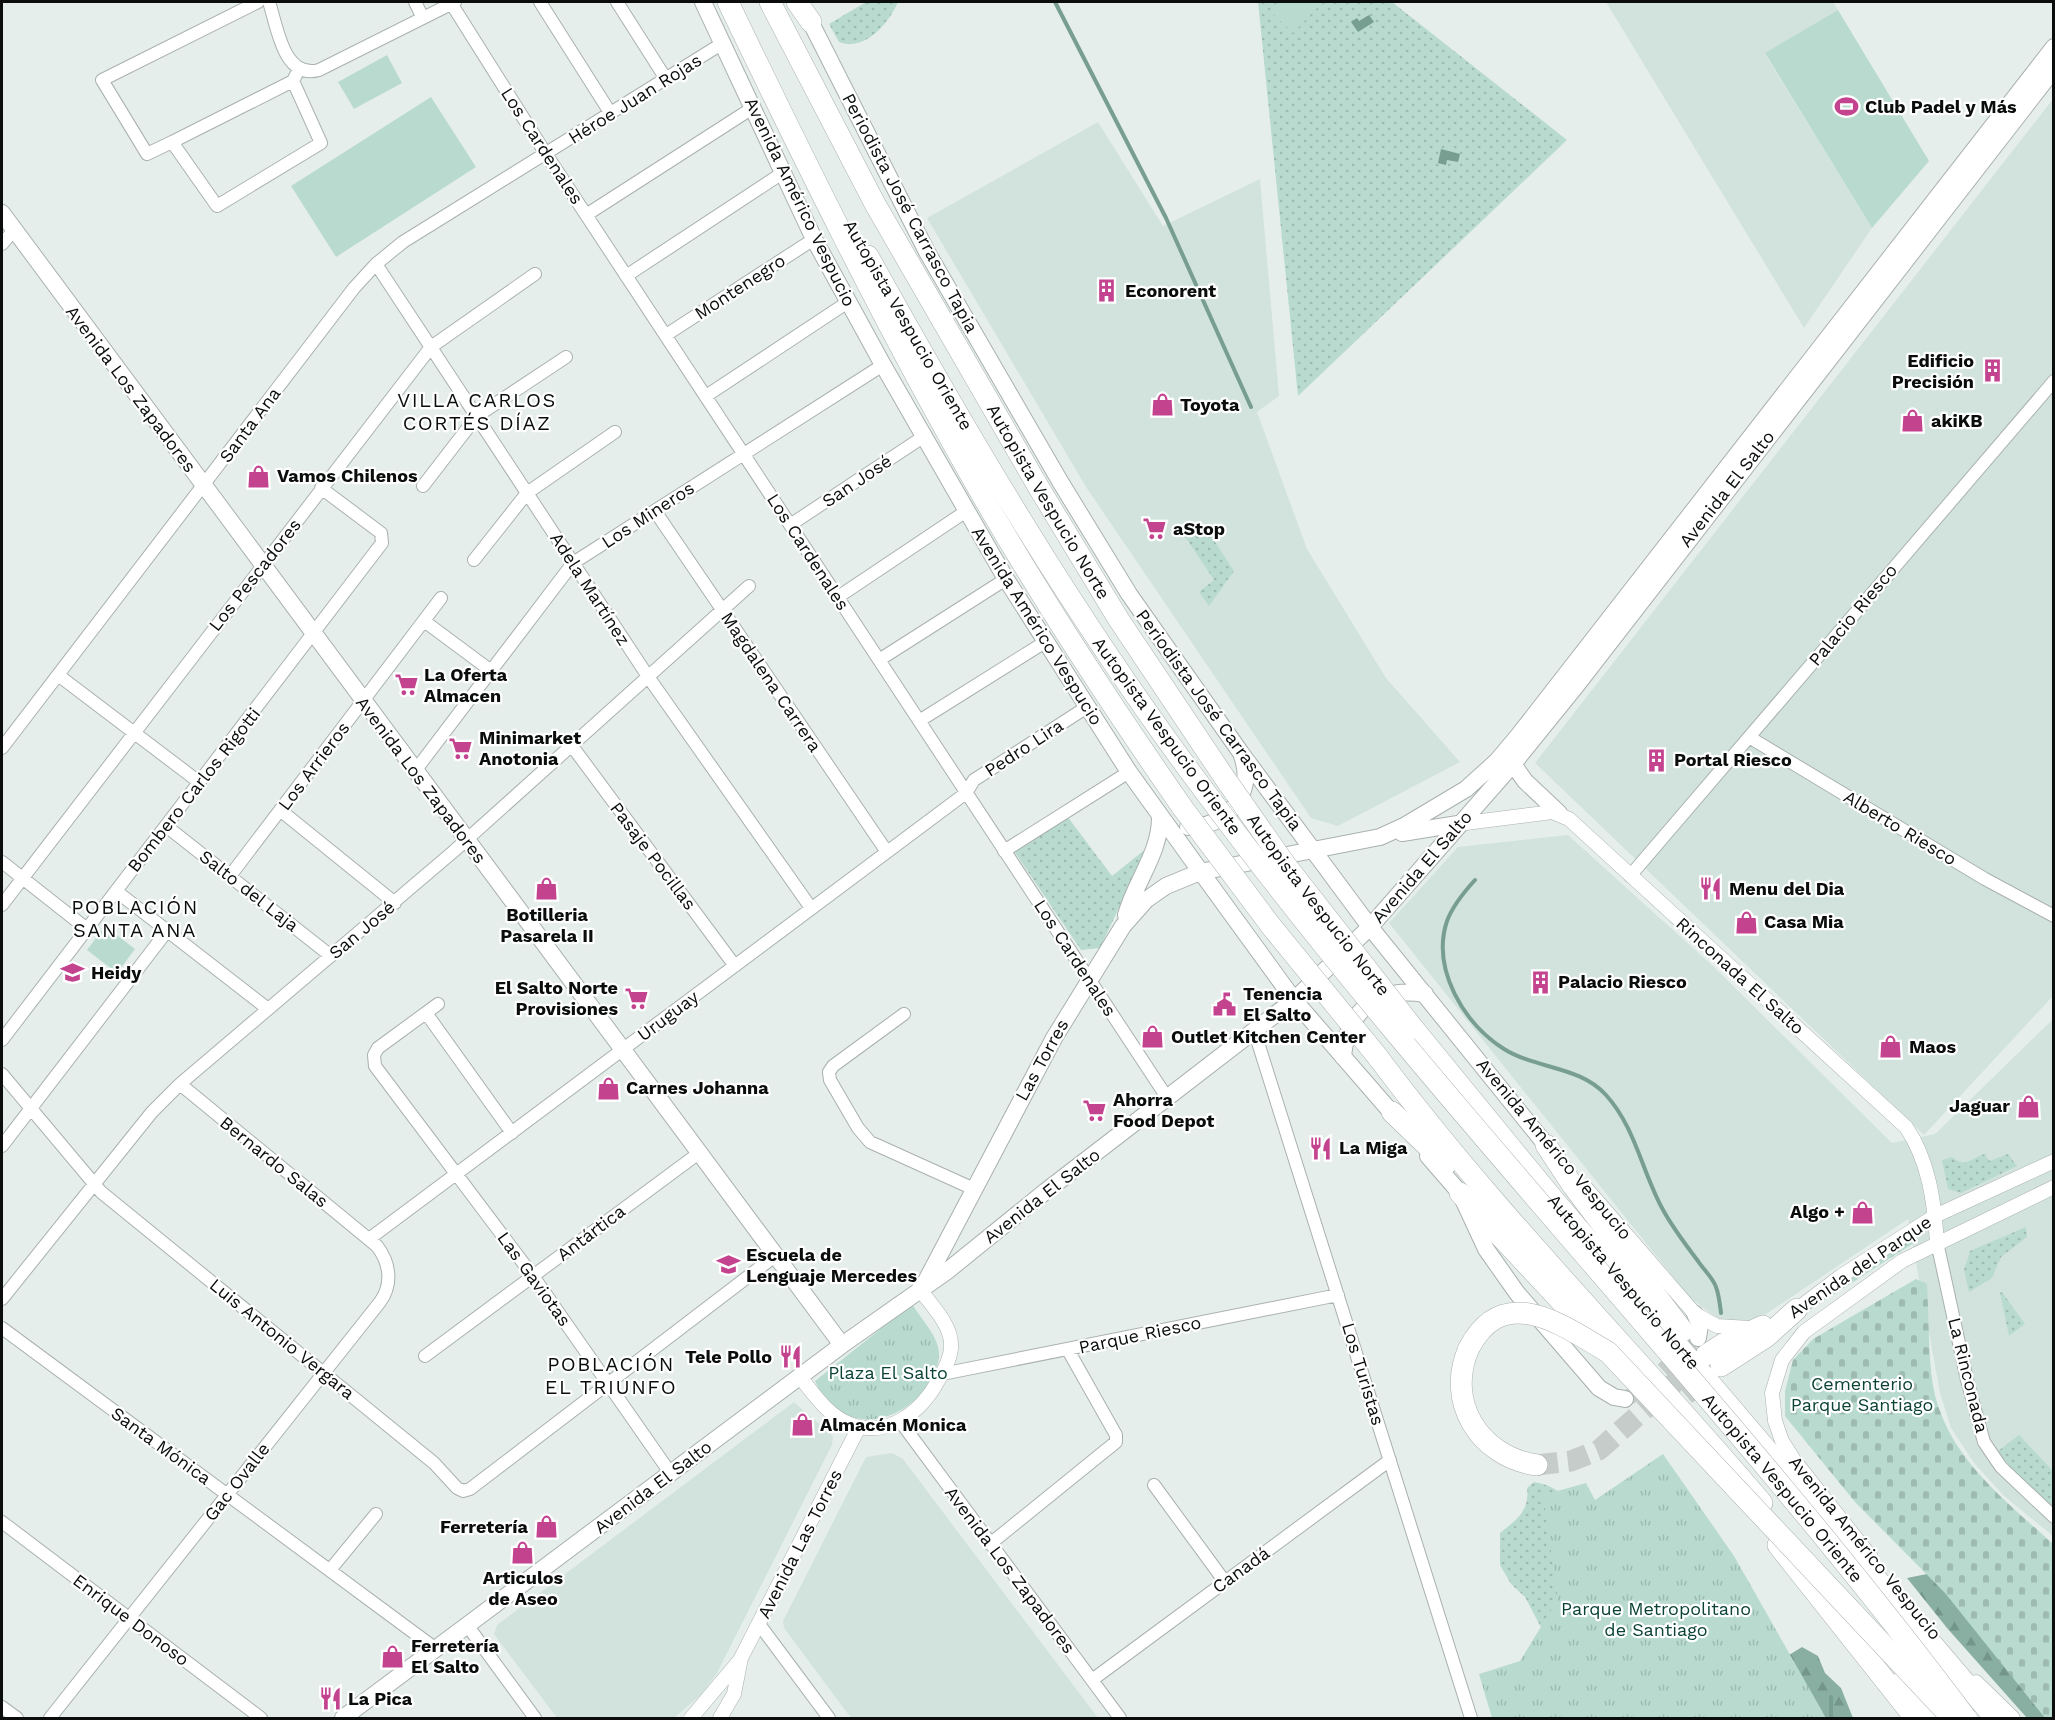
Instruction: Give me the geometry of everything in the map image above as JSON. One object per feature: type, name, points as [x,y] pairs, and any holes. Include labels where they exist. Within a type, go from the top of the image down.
[{"type":"highway","points":[[728,2],[889,327],[966,468],[1092,674],[1182,807],[1270,926],[1488,1196],[1722,1455],[1821,1572],[1935,1719]]},
{"type":"highway","name":"Autopista Vespucio Norte","points":[[770,2],[875,204],[1039,488],[1119,620],[1291,872],[1413,1028],[1553,1199],[1995,1719]]},
{"type":"highway","points":[[799,2],[811,22]]},
{"type":"highway","name":"Autopista Vespucio Oriente","points":[[801,149],[835,199],[1068,595],[1149,716],[1203,789],[1270,879],[1384,1020],[1768,1467],[1966,1719]]},
{"type":"highway","points":[[1392,1112],[1565,1283]]},
{"type":"highway","points":[[1546,1145],[1573,1186],[1672,1316],[1730,1406]]},
{"type":"highway","points":[[1460,1193],[1952,1719]]},
{"type":"highway","points":[[1708,1353],[1766,1337],[1797,1309]]},
{"type":"highway","points":[[1537,1465],[1518,1461],[1498,1450],[1471,1421],[1463,1403],[1460,1384],[1462,1366],[1469,1347],[1489,1322],[1508,1314],[1525,1312],[1549,1318],[1608,1352]]},
{"type":"highway","points":[[1708,1353],[1763,1326]]},
{"type":"highway","points":[[1751,1512],[1915,1719]]},
{"type":"main road","name":"Avenida Américo Vespucio","points":[[703,2],[814,239],[848,303],[1006,579],[1129,771],[1294,1000],[1460,1193],[1486,1249],[1517,1293],[1599,1388],[1614,1397],[1624,1399]]},
{"type":"main road","name":"Periodista José Carrasco Tapia","points":[[811,22],[927,252],[1061,483],[1153,630],[1370,927]]},
{"type":"main road","name":"Avenida El Salto","points":[[1200,872],[1380,837],[1447,802],[1497,761],[1770,415],[2054,47]]},
{"type":"main road","name":"Avenida El Salto","points":[[343,1719],[842,1345],[946,1272],[1046,1191],[1294,1000],[1370,927],[1513,764],[2054,69]]},
{"type":"main road","name":"Avenida Los Zapadores","points":[[2,213],[362,702],[842,1345]]},
{"type":"main road","points":[[1160,815],[1173,823],[1188,827],[1212,824],[1225,816],[1236,805],[1243,791],[1246,776],[1241,753]]},
{"type":"main road","points":[[1513,764],[1525,781],[1559,813]]},
{"type":"main road","points":[[1123,926],[1132,900],[1155,852],[1160,833],[1160,815]]},
{"type":"main road","points":[[1380,837],[1458,824]]},
{"type":"main road","points":[[1222,900],[1222,881],[1228,873],[1245,864]]},
{"type":"main road","name":"Las Torres","points":[[922,1287],[945,1251],[1026,1088],[1089,979],[1123,926],[1156,892],[1200,872]]},
{"type":"main road","name":"Avenida Américo Vespucio","points":[[1370,927],[1546,1145]]},
{"type":"main road","points":[[1342,1057],[1349,1028],[1368,1005],[1395,993],[1425,994]]},
{"type":"main road","points":[[1695,1314],[1708,1353]]},
{"type":"street","points":[[258,2],[102,80],[147,154],[296,75],[319,70],[453,2]]},
{"type":"street","points":[[171,142],[217,206],[321,143],[269,2]]},
{"type":"street","points":[[415,2],[423,18]]},
{"type":"street","name":"Los Cardenales","points":[[453,2],[546,154],[1168,1099]]},
{"type":"street","points":[[540,2],[611,114]]},
{"type":"street","points":[[617,2],[666,79]]},
{"type":"street","name":"Héroe Juan Rojas","points":[[546,154],[723,43]]},
{"type":"street","points":[[586,215],[754,107]]},
{"type":"street","name":"Santa Ana","points":[[2,748],[354,288],[376,264],[403,242],[546,154]]},
{"type":"street","points":[[626,276],[784,172]]},
{"type":"street","points":[[2,243],[14,230]]},
{"type":"street","name":"Montenegro","points":[[666,335],[814,239]]},
{"type":"street","name":"Adela Martínez","points":[[376,264],[649,678],[811,909]]},
{"type":"street","name":"Los Pescadores","points":[[2,905],[431,346],[535,274]]},
{"type":"street","points":[[706,396],[848,303]]},
{"type":"street","points":[[423,486],[477,416],[566,357]]},
{"type":"street","name":"Los Mineros","points":[[415,771],[573,562],[883,365]]},
{"type":"street","name":"Palacio Riesco","points":[[1630,876],[2054,381]]},
{"type":"street","points":[[474,560],[527,493],[615,432]]},
{"type":"street","name":"San José","points":[[790,525],[923,437]]},
{"type":"street","name":"Bombero Carlos Rigotti","points":[[2,1040],[384,538],[381,533],[321,488]]},
{"type":"street","name":"Magdalena Carrera","points":[[655,511],[887,852]]},
{"type":"street","points":[[838,597],[966,512]]},
{"type":"street","points":[[879,660],[1006,579]]},
{"type":"street","name":"San José","points":[[2,1299],[152,1112],[180,1084],[466,840],[749,586]]},
{"type":"street","name":"Los Arrieros","points":[[230,876],[441,598]]},
{"type":"street","points":[[424,621],[490,670]]},
{"type":"street","points":[[920,722],[1045,642]]},
{"type":"street","points":[[58,675],[199,782]]},
{"type":"street","name":"Pedro Lira","points":[[966,793],[974,780],[1087,707]]},
{"type":"street","name":"Alberto Riesco","points":[[1749,737],[1985,879],[2054,916]]},
{"type":"street","name":"Pasaje Pocillas","points":[[572,746],[735,966]]},
{"type":"street","points":[[1004,851],[1129,771]]},
{"type":"street","name":"Uruguay","points":[[369,1239],[966,793]]},
{"type":"street","points":[[280,810],[394,903]]},
{"type":"street","points":[[1458,824],[1559,813]]},
{"type":"street","name":"Rinconada El Salto","points":[[1559,813],[1572,821],[1906,1127],[1919,1147],[1933,1197],[1937,1242]]},
{"type":"street","name":"Salto del Laja","points":[[166,826],[331,956]]},
{"type":"street","points":[[2,862],[87,928]]},
{"type":"street","points":[[116,891],[268,1009]]},
{"type":"street","points":[[2,1146],[167,931]]},
{"type":"street","points":[[438,1004],[426,1013],[512,1133]]},
{"type":"street","name":"Las Gaviotas","points":[[426,1013],[378,1048],[374,1061],[533,1276],[671,1474]]},
{"type":"street","points":[[904,1014],[833,1066],[829,1072],[831,1080],[858,1128],[870,1142],[974,1189]]},
{"type":"street","name":"Los Turistas","points":[[1254,1030],[1471,1719]]},
{"type":"street","name":"Luis Antonio Vergara","points":[[2,1074],[93,1184],[434,1463],[457,1488],[463,1491],[470,1489],[609,1383]]},
{"type":"street","name":"Bernardo Salas","points":[[180,1084],[369,1239]]},
{"type":"street","name":"Avenida Américo Vespucio","points":[[1546,1145],[1572,1170],[1695,1314],[1708,1322],[1729,1329],[1763,1326]]},
{"type":"street","name":"Antártica","points":[[424,1356],[699,1153]]},
{"type":"street","name":"Avenida del Parque","points":[[1763,1326],[1797,1309],[1841,1276],[1935,1216],[2054,1161]]},
{"type":"street","name":"Avenida del Parque","points":[[1810,1328],[1902,1261],[2054,1187]]},
{"type":"street","name":"Gac Ovalle","points":[[50,1719],[387,1289],[386,1262],[381,1251],[369,1239]]},
{"type":"street","name":"La Rinconada","points":[[1937,1242],[1967,1380],[1984,1442],[2001,1467],[2054,1517]]},
{"type":"street","points":[[609,1383],[775,1256]]},
{"type":"street","points":[[800,1377],[832,1413],[859,1427],[875,1429],[900,1421],[929,1396],[942,1374],[950,1352],[950,1336],[922,1287]]},
{"type":"street","name":"Parque Riesco","points":[[942,1374],[1338,1295]]},
{"type":"street","name":"Santa Mónica","points":[[2,1328],[436,1649]]},
{"type":"street","name":"Avenida Américo Vespucio","points":[[1810,1328],[1788,1349],[1775,1380],[1773,1407],[1782,1441],[1794,1460],[1919,1618],[1969,1675],[2013,1719]]},
{"type":"street","points":[[990,1544],[1116,1442],[1116,1435],[1068,1350]]},
{"type":"street","name":"Avenida Los Zapadores","points":[[900,1421],[1120,1719]]},
{"type":"street","name":"Avenida Las Torres","points":[[691,1719],[740,1660],[859,1427]]},
{"type":"street","name":"Canadá","points":[[1092,1680],[1390,1460]]},
{"type":"street","points":[[1154,1485],[1225,1582]]},
{"type":"street","points":[[330,1570],[375,1514]]},
{"type":"street","name":"Enrique Donoso","points":[[2,1522],[261,1719]]},
{"type":"street","points":[[759,1624],[829,1719]]},
{"type":"street","points":[[467,1625],[535,1719]]},
{"type":"street","name":"Avenida Las Torres","points":[[720,1719],[734,1694],[740,1660]]},
{"type":"street","points":[[2,1707],[17,1719]]},
{"type":"shaded area","points":[[1606,2],[1833,2],[1838,10],[1765,54],[1872,228],[1804,328]]},
{"type":"shaded area","points":[[1369,15],[1374,22],[1358,32],[1351,22],[1357,18],[1359,21]]},
{"type":"shaded area","points":[[2053,99],[2053,996],[1924,1135],[1535,763]]},
{"type":"shaded area","points":[[1098,122],[1163,226],[1260,179],[1279,396],[1257,412],[1307,549],[1386,678],[1460,762],[1338,826],[1311,818],[1086,487],[927,218]]},
{"type":"shaded area","points":[[1441,149],[1460,154],[1458,162],[1447,160],[1446,165],[1438,163]]},
{"type":"shaded area","points":[[1568,835],[1714,967],[1892,1143],[1935,1134],[2053,1019],[2053,1536],[2004,1496],[1974,1463],[1951,1428],[1940,1393],[1908,1219],[1757,1320],[1735,1325],[1720,1320],[1690,1298],[1389,923],[1458,847]]},
{"type":"shaded area","points":[[794,1402],[833,1436],[832,1445],[717,1673],[702,1694],[674,1718],[557,1718],[494,1634],[497,1625]]},
{"type":"shaded area","points":[[892,1453],[903,1459],[1098,1718],[851,1718],[784,1628],[783,1621],[866,1457]]},
{"type":"green space","points":[[866,2],[898,2],[889,19],[875,34],[858,43],[839,42],[829,24]]},
{"type":"green space","points":[[1258,2],[1392,2],[1567,140],[1298,396]]},
{"type":"green space","points":[[1283,2],[1323,2],[1293,33],[1272,13]]},
{"type":"green space","name":"Club Padel y Más","points":[[1838,10],[1929,161],[1872,228],[1765,53]]},
{"type":"green space","points":[[387,55],[402,83],[354,109],[338,82]]},
{"type":"green space","points":[[431,97],[476,167],[336,257],[291,186]]},
{"type":"green space","points":[[1198,523],[1204,525],[1234,571],[1209,606],[1199,592],[1214,580],[1184,535]]},
{"type":"green space","points":[[1067,816],[1112,876],[1147,848],[1100,948],[1081,950],[1014,851]]},
{"type":"green space","points":[[105,926],[135,949],[117,973],[87,950]]},
{"type":"green space","points":[[1985,1154],[1989,1161],[2008,1154],[2017,1166],[1961,1193],[1948,1189],[1942,1160],[1952,1157],[1965,1162]]},
{"type":"green space","points":[[2026,1227],[2027,1237],[2001,1257],[1992,1278],[1969,1292],[1964,1270],[1970,1251]]},
{"type":"green space","points":[[1915,1236],[1917,1241],[1797,1318],[1828,1293]]},
{"type":"green space","name":"Cementerio Parque Santiago","points":[[1916,1279],[1927,1284],[1933,1386],[1950,1434],[1964,1455],[1997,1493],[2053,1544],[2053,1718],[2045,1718],[1945,1593],[1855,1502],[1785,1416],[1785,1391],[1793,1360],[1813,1339]]},
{"type":"green space","points":[[2002,1292],[2025,1324],[2009,1336],[2000,1293]]},
{"type":"green space","name":"Plaza El Salto","points":[[912,1304],[931,1331],[938,1347],[938,1363],[932,1378],[920,1395],[906,1407],[889,1416],[872,1419],[855,1418],[840,1411],[826,1399],[815,1381]]},
{"type":"green space","points":[[2019,1435],[2053,1471],[2053,1508],[2012,1469],[1998,1451]]},
{"type":"green space","name":"Parque Metropolitano de Santiago","points":[[1663,1454],[1734,1556],[1826,1718],[1492,1718],[1479,1674],[1520,1661],[1558,1599],[1543,1495],[1586,1483],[1595,1500]]},
{"type":"green space","points":[[1534,1482],[1560,1492],[1594,1525],[1545,1635],[1525,1597],[1511,1584],[1500,1565],[1500,1533],[1521,1514],[1526,1503],[1527,1488]]},
{"type":"green space","points":[[1947,1570],[2053,1718],[2027,1718],[1947,1628],[1907,1578]]},
{"type":"green space","points":[[1802,1647],[1818,1656],[1825,1673],[1841,1688],[1853,1718],[1787,1718],[1781,1660]]},
{"type":"waterway","points":[[1055,2],[1166,218],[1251,407]]},
{"type":"waterway","points":[[1475,880],[1452,910],[1443,939],[1447,976],[1454,994],[1476,1025],[1504,1049],[1530,1061],[1584,1078],[1606,1095],[1624,1121],[1666,1215],[1715,1284],[1721,1313]]},
{"type":"waterway","points":[[1831,1697],[1831,1718]]},
{"type":"tunnel","points":[[1625,1399],[1642,1390],[1698,1338]]},
{"type":"tunnel","points":[[1537,1465],[1571,1461],[1599,1450],[1699,1361]]},
{"type":"tunnel","points":[[1672,1421],[1677,1402],[1711,1374]]},
{"type":"place","name":"Club Padel y Más","points":[[1847,107]]},
{"type":"place","name":"Econorent","points":[[1107,291]]},
{"type":"place","name":"Edificio Precisión","points":[[1992,371]]},
{"type":"place","name":"Toyota","points":[[1162,405]]},
{"type":"place","name":"akiKB","points":[[1913,421]]},
{"type":"place","name":"Vamos Chilenos","points":[[259,476]]},
{"type":"place","name":"aStop","points":[[1155,529]]},
{"type":"place","name":"La Oferta Almacen","points":[[406,685]]},
{"type":"place","name":"Minimarket Anotonia","points":[[461,748]]},
{"type":"place","name":"Portal Riesco","points":[[1656,760]]},
{"type":"place","name":"Botilleria Pasarela II","points":[[547,889]]},
{"type":"place","name":"Menu del Dia","points":[[1711,889]]},
{"type":"place","name":"Casa Mia","points":[[1746,922]]},
{"type":"place","name":"Heidy","points":[[73,973]]},
{"type":"place","name":"Palacio Riesco","points":[[1540,982]]},
{"type":"place","name":"El Salto Norte Provisiones","points":[[636,998]]},
{"type":"place","name":"Tenencia El Salto","points":[[1225,1004]]},
{"type":"place","name":"Outlet Kitchen Center","points":[[1153,1037]]},
{"type":"place","name":"Maos","points":[[1891,1047]]},
{"type":"place","name":"Carnes Johanna","points":[[608,1088]]},
{"type":"place","name":"Jaguar","points":[[2028,1106]]},
{"type":"place","name":"Ahorra Food Depot","points":[[1095,1110]]},
{"type":"place","name":"La Miga","points":[[1321,1148]]},
{"type":"place","name":"Algo +","points":[[1863,1212]]},
{"type":"place","name":"Escuela de Lenguaje Mercedes","points":[[728,1265]]},
{"type":"place","name":"Tele Pollo","points":[[790,1357]]},
{"type":"place","name":"Almacén Monica","points":[[802,1425]]},
{"type":"place","name":"Ferretería","points":[[546,1527]]},
{"type":"place","name":"Articulos de Aseo","points":[[523,1552]]},
{"type":"place","name":"Ferretería El Salto","points":[[393,1656]]},
{"type":"place","name":"La Pica","points":[[330,1699]]},
{"type":"district","name":"VILLA CARLOS CORTÉS DÍAZ","points":[[477,412]]},
{"type":"district","name":"POBLACIÓN SANTA ANA","points":[[135,918]]},
{"type":"district","name":"POBLACIÓN EL TRIUNFO","points":[[611,1376]]}]
